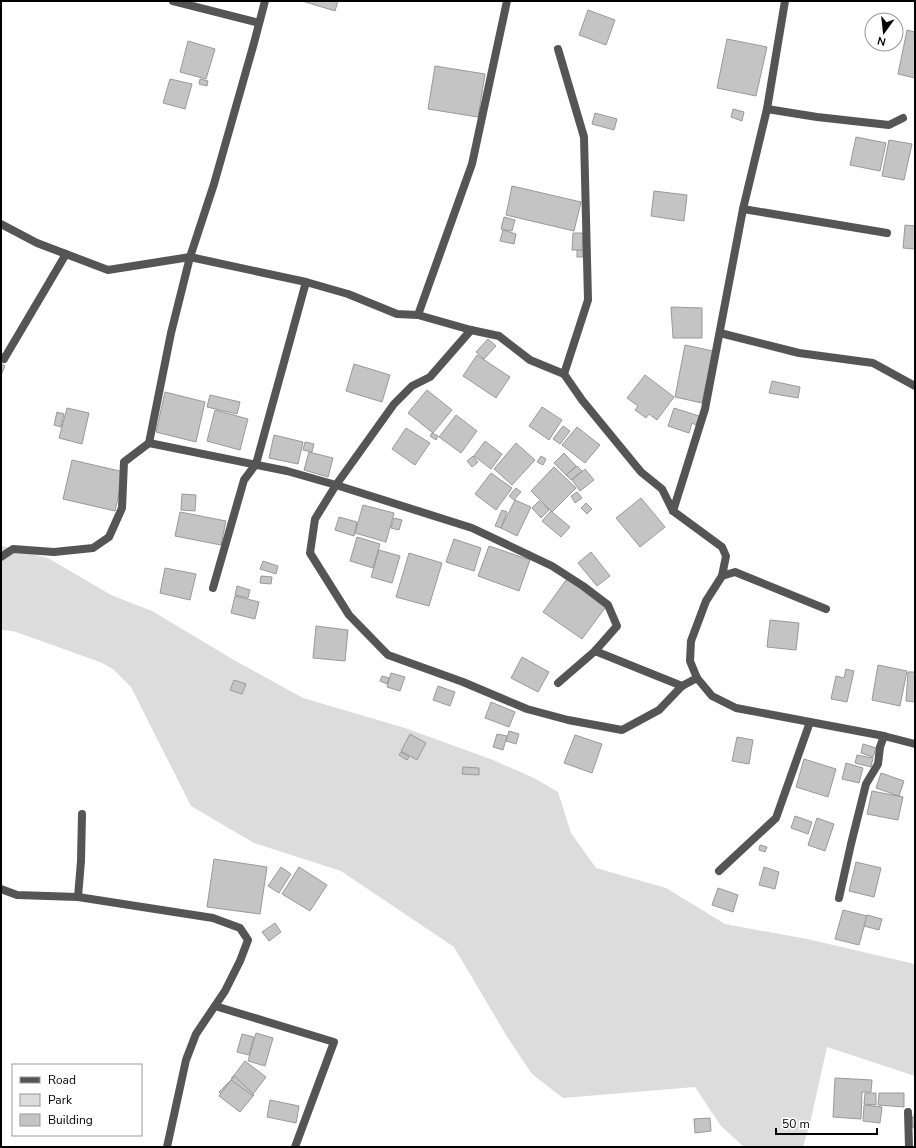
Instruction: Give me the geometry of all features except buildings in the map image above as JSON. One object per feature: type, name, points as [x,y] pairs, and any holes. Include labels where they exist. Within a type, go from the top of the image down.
[{"type":"street","points":[[173,1],[259,23]]},
{"type":"street","points":[[1,557],[13,549],[54,552],[93,548],[109,537],[122,508],[124,462],[149,443],[171,333],[190,257],[216,176],[265,1]]},
{"type":"street","points":[[418,315],[472,164],[507,1]]},
{"type":"street","points":[[673,511],[705,409],[743,210],[767,109],[785,1]]},
{"type":"street","points":[[558,49],[584,138],[588,300],[564,374]]},
{"type":"street","points":[[767,109],[816,117],[889,125],[903,118]]},
{"type":"street","points":[[743,210],[887,234]]},
{"type":"street","points":[[1,224],[37,243],[108,270],[190,257],[306,282],[348,294],[397,314],[418,315],[470,330],[499,336],[530,360],[564,374],[582,400],[641,472],[662,489],[673,511],[722,547],[726,556],[722,576],[706,601],[690,641],[690,661],[697,678],[712,696],[736,708],[884,736],[915,744]]},
{"type":"street","points":[[1,357],[4,359],[66,254]]},
{"type":"street","points":[[213,588],[244,480],[256,464],[306,282]]},
{"type":"street","points":[[470,330],[430,377],[412,386],[394,404],[336,485],[315,520],[310,553],[349,615],[388,656],[463,682],[527,708],[568,720],[622,730],[659,710],[682,686],[697,678]]},
{"type":"street","points":[[720,333],[799,353],[873,364],[915,386]]},
{"type":"street","points":[[149,443],[256,464],[336,485],[472,528],[552,566],[583,586],[608,605],[617,626],[595,651],[558,683]]},
{"type":"street","points":[[722,576],[735,572],[826,609]]},
{"type":"street","points":[[595,651],[682,686]]},
{"type":"street","points":[[720,871],[776,818],[810,722]]},
{"type":"street","points":[[839,898],[850,844],[866,784],[878,764],[880,747],[884,736]]},
{"type":"street","points":[[78,897],[82,861],[82,814]]},
{"type":"street","points":[[1,889],[17,895],[78,897],[213,918],[240,928],[248,940],[240,961],[225,991],[196,1034],[186,1060],[167,1147]]},
{"type":"street","points":[[215,1006],[334,1042],[295,1147]]},
{"type":"street","points":[[908,1112],[909,1147]]},
{"type":"green space","points":[[1,546],[48,558],[111,595],[152,611],[234,660],[303,698],[405,728],[493,760],[534,778],[558,792],[571,833],[596,868],[666,888],[725,924],[807,939],[915,964],[915,1076],[827,1047],[811,1119],[803,1147],[744,1147],[721,1126],[695,1087],[563,1098],[532,1074],[506,1035],[454,947],[341,871],[254,843],[191,806],[131,687],[113,669],[100,662],[13,631],[1,630]]}]
